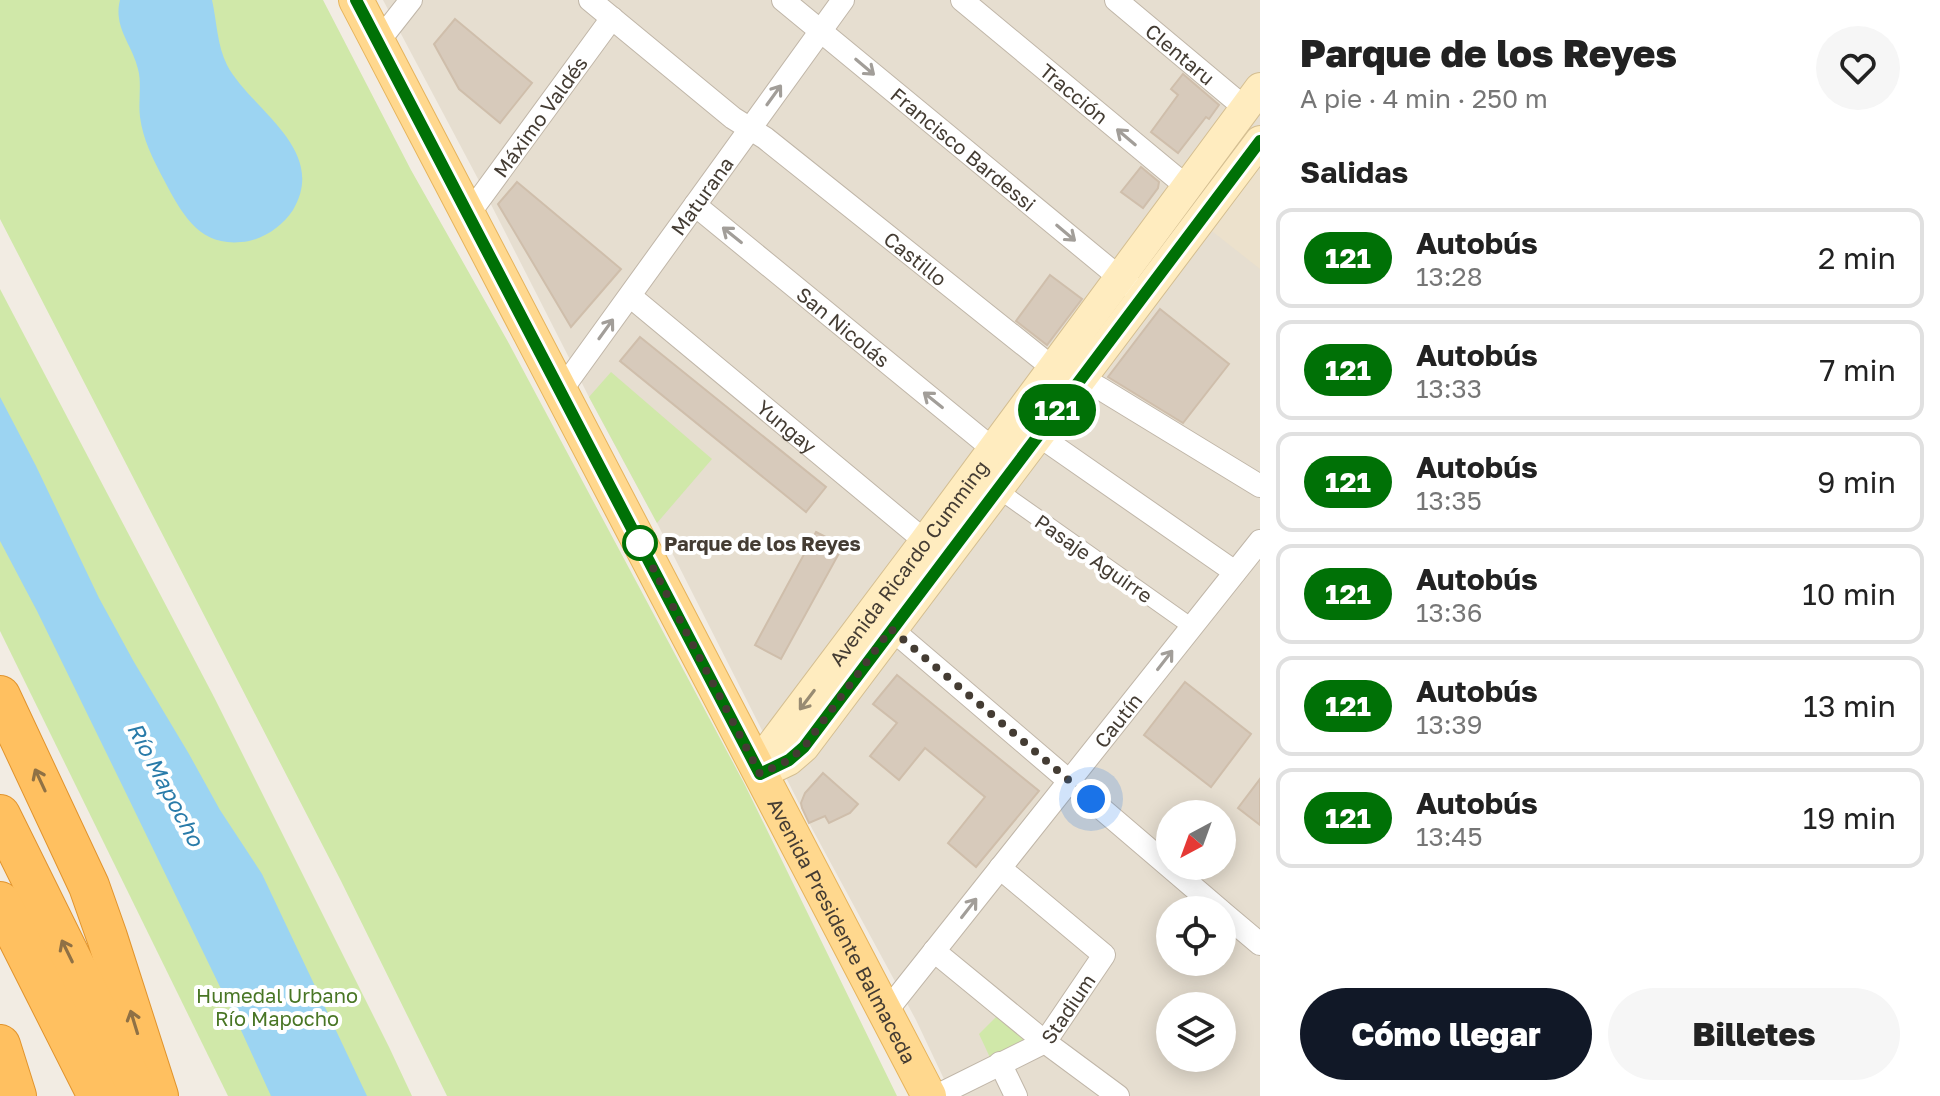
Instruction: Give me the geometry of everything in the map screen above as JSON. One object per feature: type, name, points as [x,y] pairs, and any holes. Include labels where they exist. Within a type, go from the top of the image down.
[{"type":"highway","points":[[0,696],[94,900],[158,1096]]},
{"type":"highway","points":[[0,815],[140,1096]]},
{"type":"highway","points":[[0,902],[98,1096]]},
{"type":"highway","points":[[0,1045],[16,1096]]},
{"type":"highway","points":[[0,1066],[16,1096]]},
{"type":"main road","name":"Avenida Presidente Balmaceda","points":[[356,0],[929,1096]]},
{"type":"main road","name":"Avenida Ricardo Cumming","points":[[935,549],[997,489],[1038,435],[1067,373],[1119,277],[1253,98]]},
{"type":"main road","name":"Avenida Ricardo Cumming","points":[[758,770],[882,621],[935,549],[993,449],[1143,296],[1260,141]]},
{"type":"street","points":[[378,42],[411,0]]},
{"type":"street","name":"Castillo","points":[[590,0],[733,118],[751,128],[1067,373],[1260,486]]},
{"type":"street","name":"Francisco Bardessi","points":[[783,0],[1143,296]]},
{"type":"street","name":"Maturana","points":[[560,392],[843,0]]},
{"type":"street","name":"Tracción","points":[[962,0],[1186,186]]},
{"type":"street","name":"Clentaru","points":[[1116,0],[1253,98]]},
{"type":"street","name":"Máximo Valdés","points":[[468,215],[612,18]]},
{"type":"street","name":"San Nicolás","points":[[695,205],[993,449]]},
{"type":"street","name":"Yungay","points":[[630,296],[935,549]]},
{"type":"street","points":[[1038,435],[1235,572]]},
{"type":"street","name":"Pasaje Aguirre","points":[[997,489],[1192,627]]},
{"type":"street","name":"Cautín","points":[[885,1013],[1260,541]]},
{"type":"street","points":[[882,621],[1203,896]]},
{"type":"street","name":"Stadium","points":[[936,1096],[1045,1042],[1104,955],[1000,868]]},
{"type":"street","points":[[1236,924],[1260,944]]},
{"type":"street","points":[[934,951],[1045,1042],[1118,1096]]},
{"type":"street","points":[[1000,1063],[1016,1096]]},
{"type":"shaded area","points":[[383,0],[1260,0],[1260,1096],[952,1096],[916,1020],[809,823],[657,523]]},
{"type":"shaded area","points":[[1260,164],[1260,269],[1208,228]]},
{"type":"green space","name":"Parque de los Reyes","points":[[0,0],[323,0],[411,170],[507,340],[745,785],[897,1096],[447,1096],[341,881],[0,219]]},
{"type":"green space","name":"Humedal Urbano Río Mapocho","points":[[0,289],[214,697],[412,1096],[228,1096],[0,631]]},
{"type":"green space","points":[[611,372],[712,459],[657,523],[589,397]]},
{"type":"green space","points":[[998,1015],[1018,1030],[1027,1047],[993,1064],[979,1034]]},
{"type":"water","points":[[120,0],[212,0],[227,65],[282,131],[294,149],[301,168],[301,188],[293,210],[274,230],[249,241],[218,240],[196,227],[179,206],[143,134],[139,75],[121,27]]},
{"type":"water","name":"Río Mapocho","points":[[0,397],[134,662],[220,810],[262,874],[367,1096],[271,1096],[123,787],[0,541]]},
{"type":"building","points":[[455,19],[532,83],[500,123],[459,89],[434,44]]},
{"type":"building","points":[[1183,74],[1219,105],[1178,153],[1151,132],[1178,95],[1171,89]]},
{"type":"building","points":[[1141,167],[1159,182],[1143,208],[1121,192]]},
{"type":"building","points":[[517,182],[621,269],[571,327],[498,204]]},
{"type":"building","points":[[1050,275],[1082,299],[1047,345],[1016,321]]},
{"type":"building","points":[[1160,309],[1229,364],[1183,423],[1108,377]]},
{"type":"building","points":[[640,337],[826,487],[806,512],[620,361]]},
{"type":"building","points":[[816,532],[843,546],[781,659],[755,645]]},
{"type":"building","points":[[897,675],[1039,791],[976,867],[948,843],[985,797],[925,748],[899,780],[870,756],[897,723],[873,704]]},
{"type":"building","points":[[1185,682],[1251,734],[1211,787],[1144,735]]},
{"type":"building","points":[[823,773],[858,804],[850,813],[829,823],[825,816],[809,823],[801,803],[805,793]]},
{"type":"building","points":[[1260,779],[1260,825],[1238,808]]},
{"type":"bus line","name":"121","points":[[356,0],[760,774],[789,760],[804,747],[1260,141]]},
{"type":"place","name":"Parque de los Reyes","points":[[640,543]]},
{"type":"route","points":[[640,543],[760,774],[789,760],[804,747],[891,629],[1091,799]]}]
